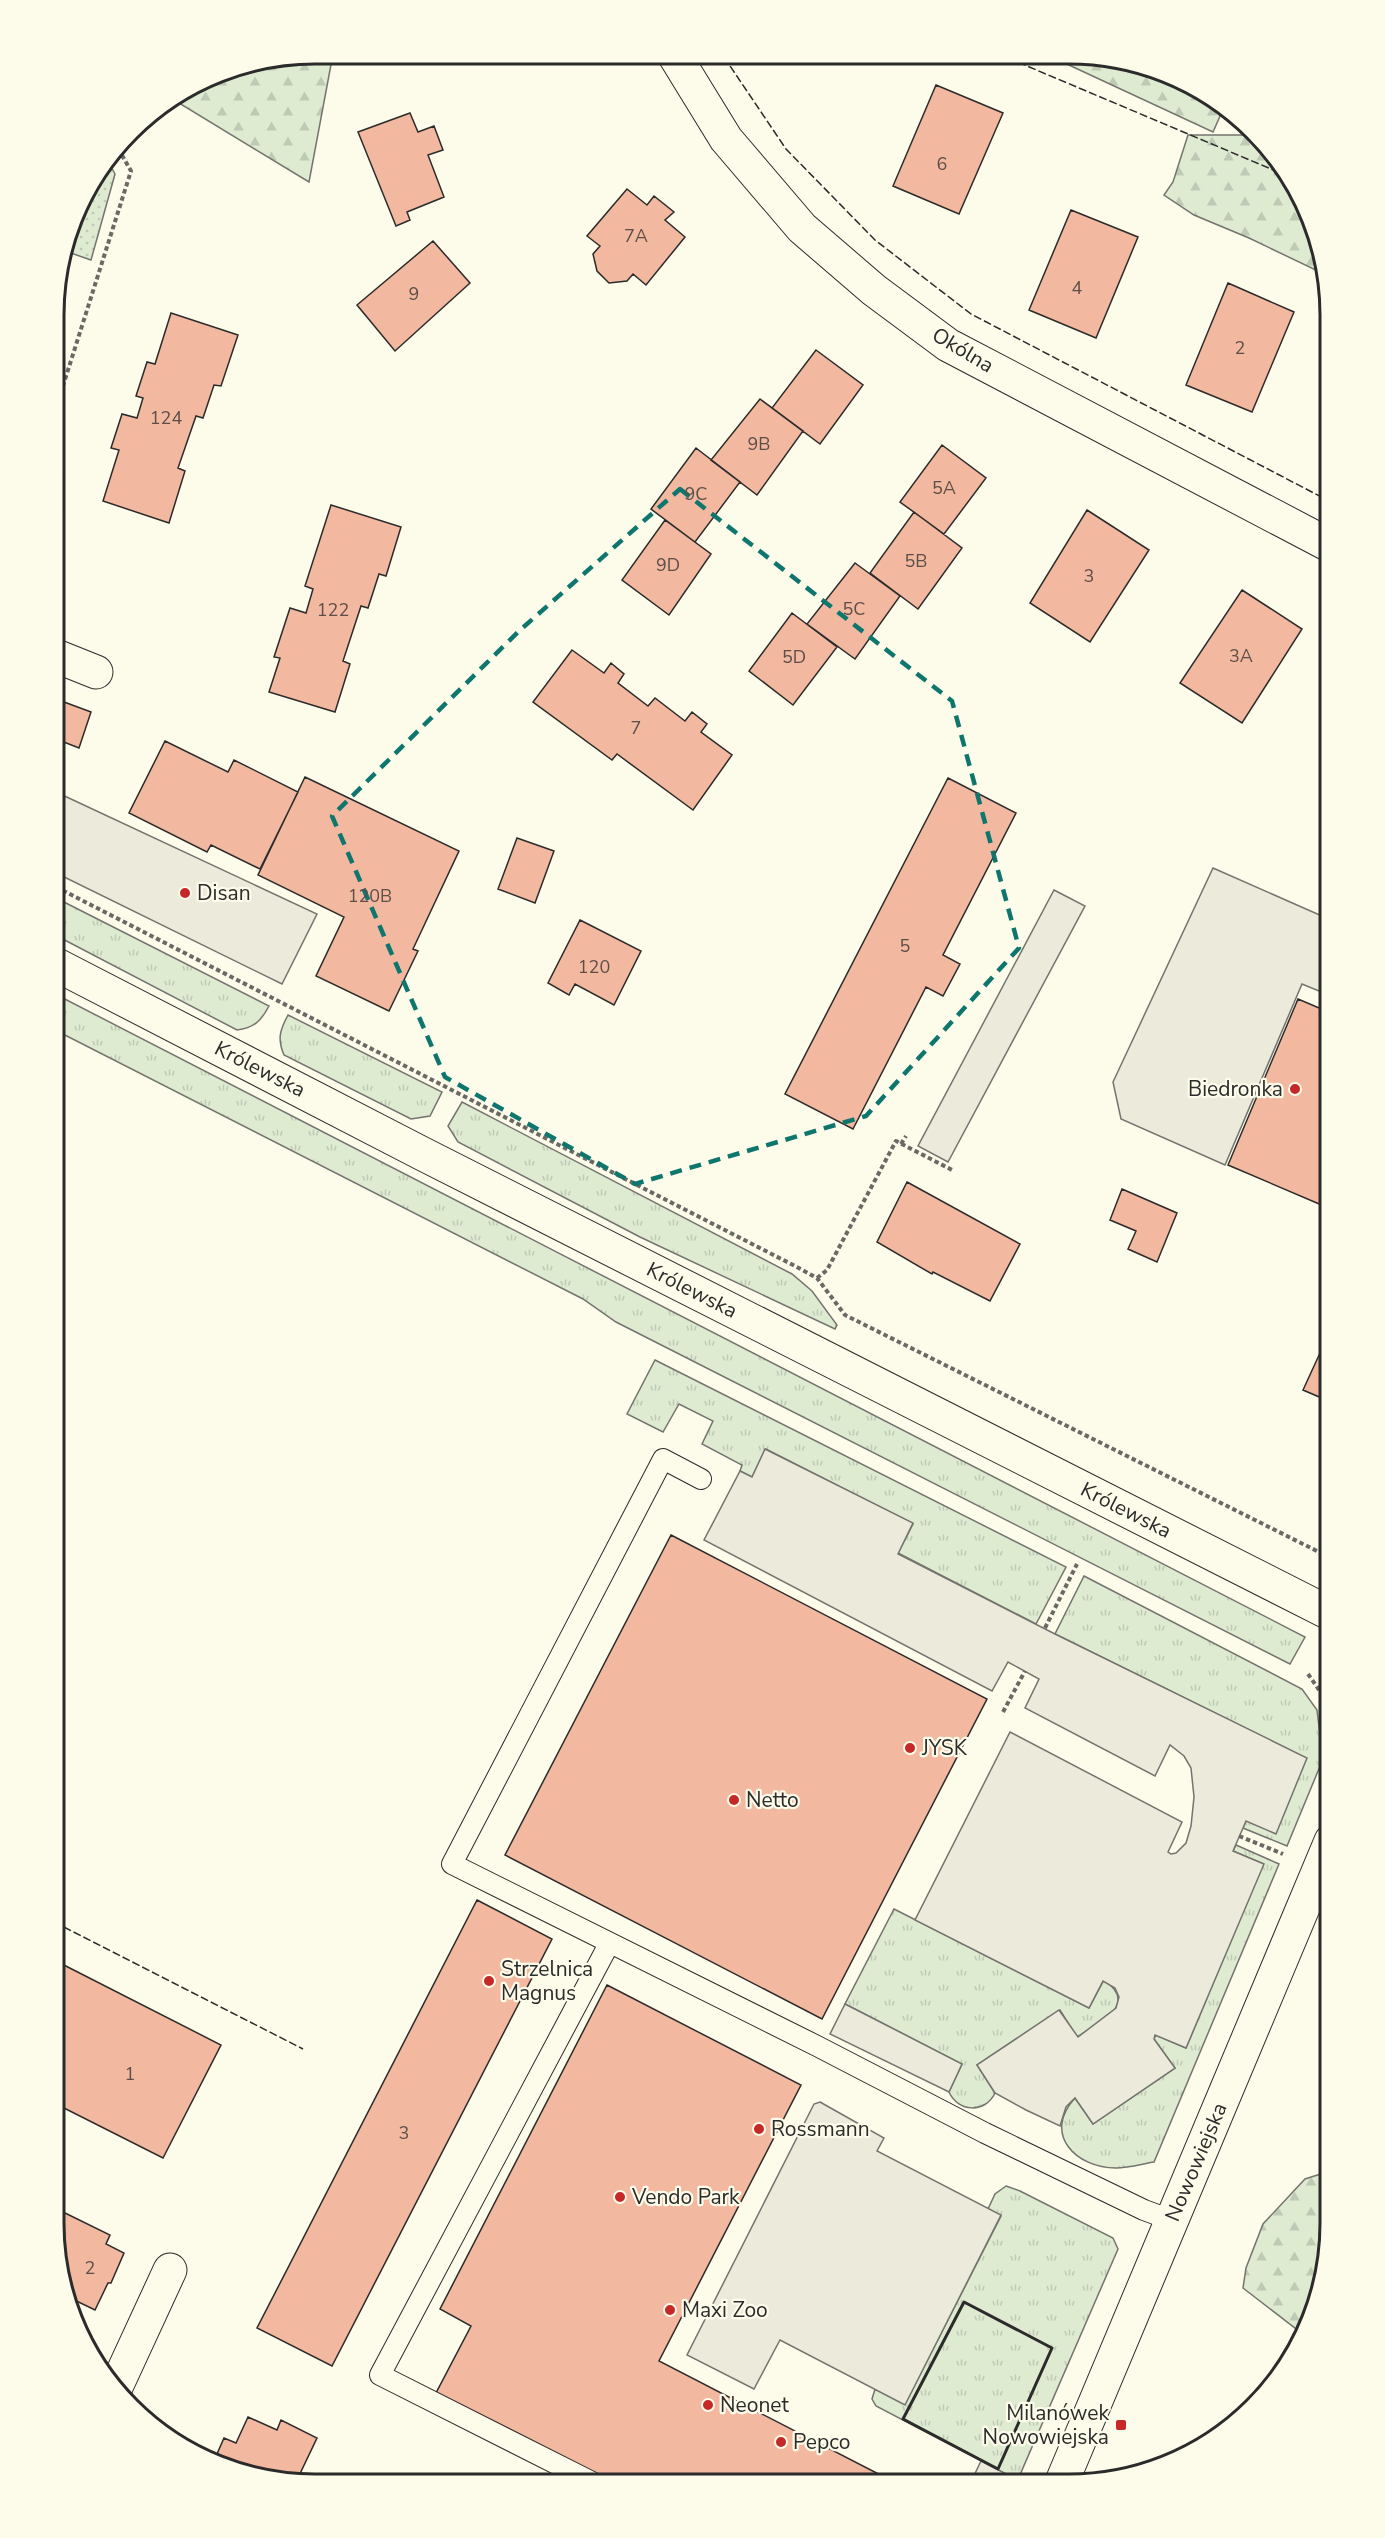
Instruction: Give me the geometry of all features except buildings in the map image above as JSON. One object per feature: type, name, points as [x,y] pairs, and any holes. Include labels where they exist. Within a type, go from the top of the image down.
[{"type":"street","name":"Okólna","points":[[680,64],[726,139],[802,228],[874,290],[948,345],[1320,540]]},
{"type":"street","points":[[64,659],[96,672]]},
{"type":"street","name":"Królewska","points":[[64,968],[433,1159],[1320,1608]]},
{"type":"street","name":"Nowowiejska","points":[[1065,2474],[1320,1865]]},
{"type":"street","points":[[120,2379],[171,2270]]},
{"type":"lane","points":[[701,1479],[663,1459],[452,1863],[985,2133],[1144,2210],[1171,2220]]},
{"type":"lane","points":[[576,2474],[380,2375],[609,1944]]},
{"type":"path","points":[[64,383],[131,171],[122,156]]},
{"type":"path","points":[[64,891],[456,1090],[817,1278],[845,1315],[1320,1552]]},
{"type":"path","points":[[902,1144],[906,1136]]},
{"type":"path","points":[[817,1278],[827,1270],[896,1141],[954,1171]]},
{"type":"path","points":[[1045,1628],[1077,1564]]},
{"type":"path","points":[[1003,1712],[1025,1671]]},
{"type":"path","points":[[1308,1674],[1320,1692]]},
{"type":"path","points":[[1239,1836],[1292,1858]]},
{"type":"highlighted area","points":[[680,489],[952,701],[1019,948],[866,1116],[635,1184],[445,1077],[332,816],[519,631]]},
{"type":"green space","points":[[331,64],[309,182],[181,104],[205,90],[251,73],[299,65]]},
{"type":"green space","points":[[1067,64],[1118,69],[1180,90],[1220,115],[1213,132]]},
{"type":"green space","points":[[1188,135],[1244,135],[1269,163],[1287,190],[1307,235],[1316,270],[1194,215],[1164,195],[1173,182]]},
{"type":"green space","points":[[112,169],[115,174],[91,260],[72,254],[90,205]]},
{"type":"green space","points":[[64,902],[269,1006],[256,1023],[248,1028],[237,1030],[64,940]]},
{"type":"green space","points":[[64,999],[1305,1637],[1290,1664],[616,1322],[583,1299],[64,1035]]},
{"type":"green space","points":[[288,1015],[442,1092],[430,1116],[411,1119],[284,1055],[280,1035]]},
{"type":"green space","points":[[462,1102],[792,1274],[812,1291],[837,1325],[835,1329],[640,1237],[458,1142],[448,1126]]},
{"type":"green space","points":[[655,1360],[1066,1567],[1036,1624],[898,1553],[913,1524],[766,1449],[752,1477],[740,1471],[742,1465],[702,1444],[713,1421],[679,1404],[663,1432],[627,1414]]},
{"type":"green space","points":[[1084,1576],[1302,1689],[1317,1710],[1320,1766],[1287,1846],[1243,1828],[1246,1821],[1306,1758],[1055,1634]]},
{"type":"green space","points":[[1236,1845],[1279,1864],[1154,2162],[1116,2168],[1088,2162],[1068,2146],[1063,2136],[1062,2124],[1066,2111],[1075,2098],[1093,2124],[1175,2068],[1154,2039],[1156,2035],[1186,2048],[1263,1864],[1233,1851]]},
{"type":"green space","points":[[894,1909],[1089,2008],[1104,1980],[1114,1989],[1118,1997],[1117,2005],[1105,2019],[1077,2037],[1060,2010],[977,2065],[995,2093],[985,2105],[965,2107],[953,2099],[949,2092],[962,2064],[845,2004]]},
{"type":"green space","points":[[1320,2174],[1320,2239],[1312,2287],[1297,2329],[1243,2288],[1246,2268],[1263,2224],[1305,2179]]},
{"type":"green space","points":[[1006,2186],[1020,2191],[1113,2238],[1118,2249],[1020,2474],[1006,2474],[876,2406],[872,2399],[875,2389],[905,2404],[1001,2216],[988,2209],[995,2194]]},
{"type":"shaded area","name":"Disan","points":[[64,796],[317,914],[282,984],[64,877]]},
{"type":"shaded area","points":[[1213,868],[1320,915],[1320,991],[1302,984],[1225,1165],[1121,1119],[1113,1082]]},
{"type":"shaded area","points":[[1054,890],[1085,906],[948,1162],[918,1146]]},
{"type":"shaded area","points":[[765,1449],[913,1523],[898,1554],[1307,1758],[1276,1834],[1246,1821],[1233,1851],[1264,1864],[1186,2048],[1155,2035],[1154,2039],[1175,2068],[1093,2124],[1075,2098],[1066,2107],[1060,2126],[1026,2110],[995,2093],[977,2065],[1059,2010],[1078,2037],[1116,2008],[1119,1997],[1115,1988],[1103,1981],[1089,2008],[915,1920],[1010,1732],[1182,1822],[1168,1852],[1171,1854],[1176,1853],[1186,1843],[1191,1826],[1194,1797],[1191,1768],[1184,1756],[1170,1745],[1155,1776],[1025,1708],[1039,1679],[1008,1662],[992,1691],[704,1540],[740,1471],[752,1477]]},
{"type":"shaded area","points":[[845,2004],[962,2064],[949,2092],[830,2034]]},
{"type":"shaded area","points":[[820,2102],[884,2138],[877,2151],[1001,2215],[905,2405],[780,2340],[754,2389],[687,2355],[814,2104]]},
{"type":"shaded area","points":[[981,2461],[1006,2474],[975,2474]]},
{"type":"fence","points":[[729,64],[786,149],[875,240],[971,314],[1320,496]]},
{"type":"fence","points":[[1022,64],[1274,170]]},
{"type":"fence","points":[[64,1927],[303,2049]]},
{"type":"wall","points":[[964,2302],[1052,2348],[998,2469],[903,2419],[964,2302]]},
{"type":"place","name":"Disan","points":[[185,893]]},
{"type":"place","name":"Biedronka","points":[[1295,1089]]},
{"type":"place","name":"JYSK","points":[[910,1748]]},
{"type":"place","name":"Netto","points":[[734,1800]]},
{"type":"place","name":"Strzelnica Magnus","points":[[489,1981]]},
{"type":"place","name":"Rossmann","points":[[759,2129]]},
{"type":"place","name":"Vendo Park","points":[[620,2197]]},
{"type":"place","name":"Maxi Zoo","points":[[670,2310]]},
{"type":"place","name":"Neonet","points":[[708,2405]]},
{"type":"place","name":"Milanówek Nowowiejska","points":[[1121,2425]]},
{"type":"place","name":"Pepco","points":[[781,2442]]}]
